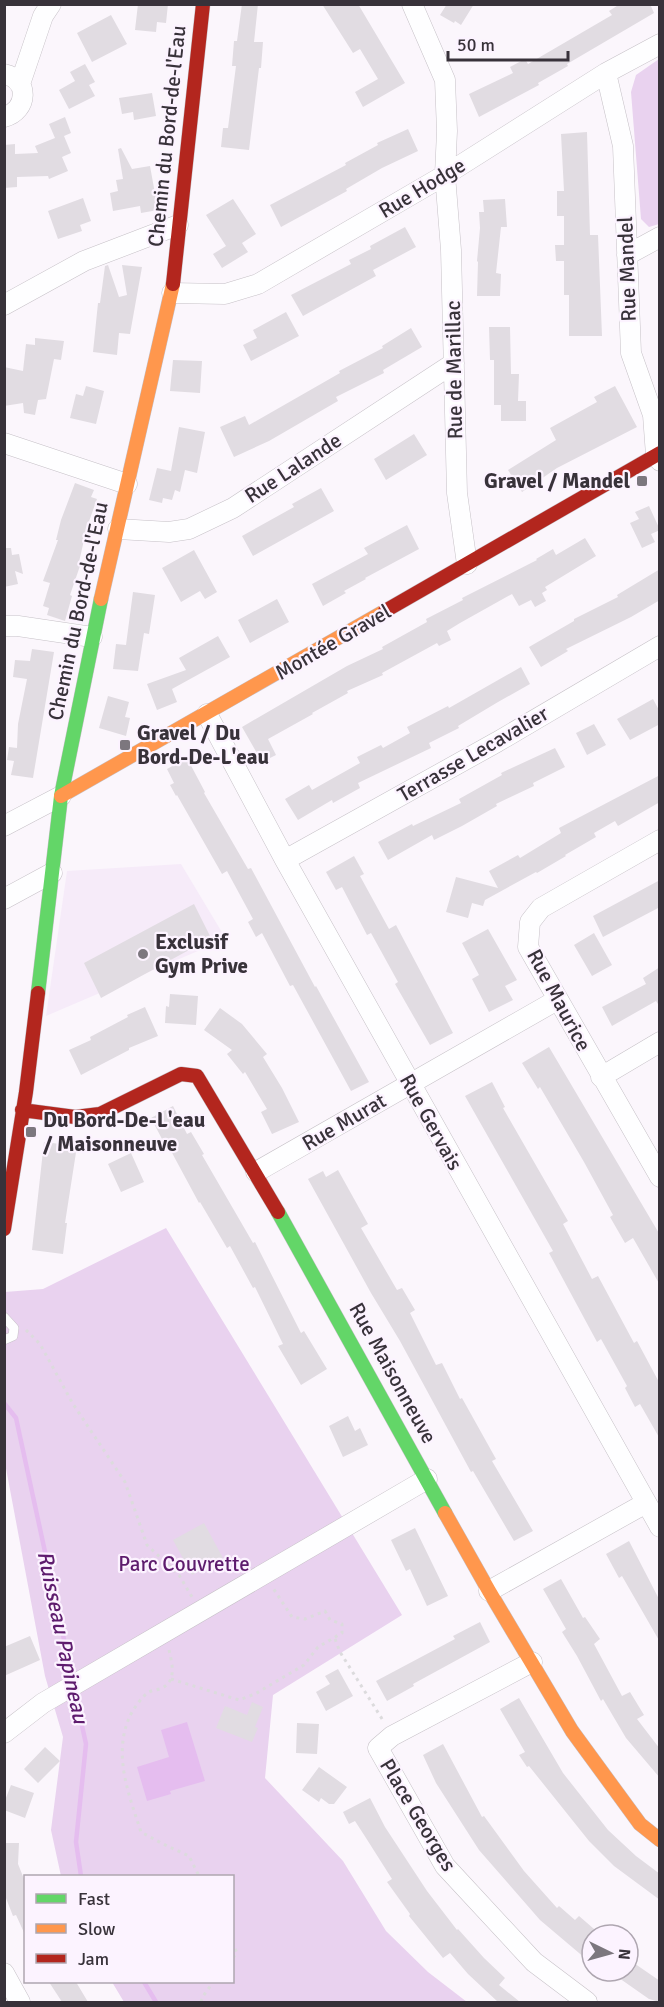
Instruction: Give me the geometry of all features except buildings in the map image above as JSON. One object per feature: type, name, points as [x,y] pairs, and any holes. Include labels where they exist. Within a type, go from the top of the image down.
[{"type":"street","points":[[4,117],[12,115],[22,104],[24,98],[12,79],[51,4]]},
{"type":"street","name":"Chemin du Bord-de-l'Eau","points":[[4,1229],[26,1092],[61,796],[92,638],[172,293],[203,4]]},
{"type":"street","name":"Rue de Marillac","points":[[412,4],[445,80],[447,131],[445,175],[451,250],[457,493],[467,564]]},
{"type":"street","name":"Rue Hodge","points":[[172,293],[225,294],[258,284],[445,175],[606,73],[660,44]]},
{"type":"street","name":"Rue Mandel","points":[[606,73],[623,146],[631,353],[653,415],[658,456]]},
{"type":"street","points":[[4,305],[84,261],[178,225]]},
{"type":"street","points":[[627,255],[660,237]]},
{"type":"street","name":"Rue Lalande","points":[[118,530],[168,532],[189,529],[233,508],[454,363]]},
{"type":"street","points":[[4,443],[127,484]]},
{"type":"street","name":"Montée Gravel","points":[[4,826],[207,714],[658,456]]},
{"type":"street","points":[[4,626],[18,626],[92,638]]},
{"type":"street","name":"Terrasse Lecavalier","points":[[285,860],[497,742],[660,645]]},
{"type":"street","name":"Rue Gervais","points":[[207,714],[285,860],[660,1527]]},
{"type":"street","name":"Rue Maurice","points":[[660,840],[541,908],[530,922],[528,947],[660,1177]]},
{"type":"street","points":[[4,899],[52,873]]},
{"type":"street","name":"Rue Murat","points":[[256,1172],[557,1000]]},
{"type":"street","points":[[601,1077],[660,1042]]},
{"type":"street","name":"Rue Maisonneuve","points":[[22,1110],[75,1117],[100,1114],[181,1074],[197,1076],[256,1172],[489,1591],[572,1731],[640,1824],[660,1840]]},
{"type":"street","points":[[4,1733],[43,1703],[428,1479]]},
{"type":"street","points":[[489,1591],[646,1503]]},
{"type":"street","name":"Place Georges","points":[[532,1662],[392,1736],[378,1748],[445,1866],[534,1962],[587,2002]]},
{"type":"street","points":[[4,1973],[20,2002]]},
{"type":"lane","points":[[4,1317],[14,1328],[13,1336],[4,1340]]},
{"type":"path","points":[[14,1328],[24,1329],[40,1344],[73,1404],[125,1482],[147,1545],[180,1575],[200,1611]]},
{"type":"path","points":[[171,1679],[239,1700],[255,1694],[304,1665],[318,1647],[342,1633],[342,1624],[330,1620],[325,1611],[305,1619],[292,1617],[263,1574]]},
{"type":"path","points":[[165,1632],[172,1665],[171,1679],[164,1687],[147,1693],[129,1717],[121,1746],[125,1785],[141,1832],[189,1856],[198,1875]]},
{"type":"path","points":[[335,1639],[340,1652],[392,1736]]},
{"type":"path","points":[[201,2002],[203,1995],[212,1983]]},
{"type":"shaded area","points":[[181,864],[226,939],[46,1016],[67,871]]},
{"type":"shaded area","points":[[187,1722],[205,1781],[170,1791],[171,1794],[147,1801],[137,1767],[169,1757],[161,1730]]},
{"type":"green space","points":[[659,59],[659,224],[649,227],[641,219],[631,92],[636,75]]},
{"type":"green space","name":"Parc Couvrette","points":[[166,1228],[402,1615],[273,1695],[265,1778],[343,1861],[386,1931],[428,1972],[467,2002],[124,2002],[113,1983],[234,1983],[234,1875],[61,1875],[51,1830],[63,1737],[45,1676],[5,1463],[5,1292],[43,1289]]},
{"type":"waterway","name":"Ruisseau Papineau","points":[[4,1403],[16,1418],[73,1681]]},
{"type":"waterway","name":"Ruisseau Papineau","points":[[74,1689],[86,1744],[76,1842],[81,1875]]},
{"type":"waterway","name":"Ruisseau Papineau","points":[[145,1983],[156,2002]]},
{"type":"traffic: fast","points":[[38,993],[61,796],[101,599]]},
{"type":"traffic: fast","points":[[278,1212],[445,1513]]},
{"type":"traffic: slow","points":[[101,599],[173,284]]},
{"type":"traffic: slow","points":[[61,796],[385,611]]},
{"type":"traffic: slow","points":[[445,1513],[572,1731],[640,1824],[660,1840]]},
{"type":"traffic: jam","points":[[173,284],[203,4]]},
{"type":"traffic: jam","points":[[385,611],[660,453]]},
{"type":"traffic: jam","points":[[4,1229],[26,1092],[38,993]]},
{"type":"traffic: jam","points":[[22,1110],[75,1117],[100,1114],[181,1074],[197,1076],[278,1212]]},
{"type":"place","name":"Gravel / Mandel","points":[[642,481]]},
{"type":"place","name":"Gravel / Du Bord-De-L'eau","points":[[125,745]]},
{"type":"place","name":"Exclusif Gym Prive","points":[[143,954]]},
{"type":"place","name":"Du Bord-De-L'eau / Maisonneuve","points":[[31,1132]]}]
